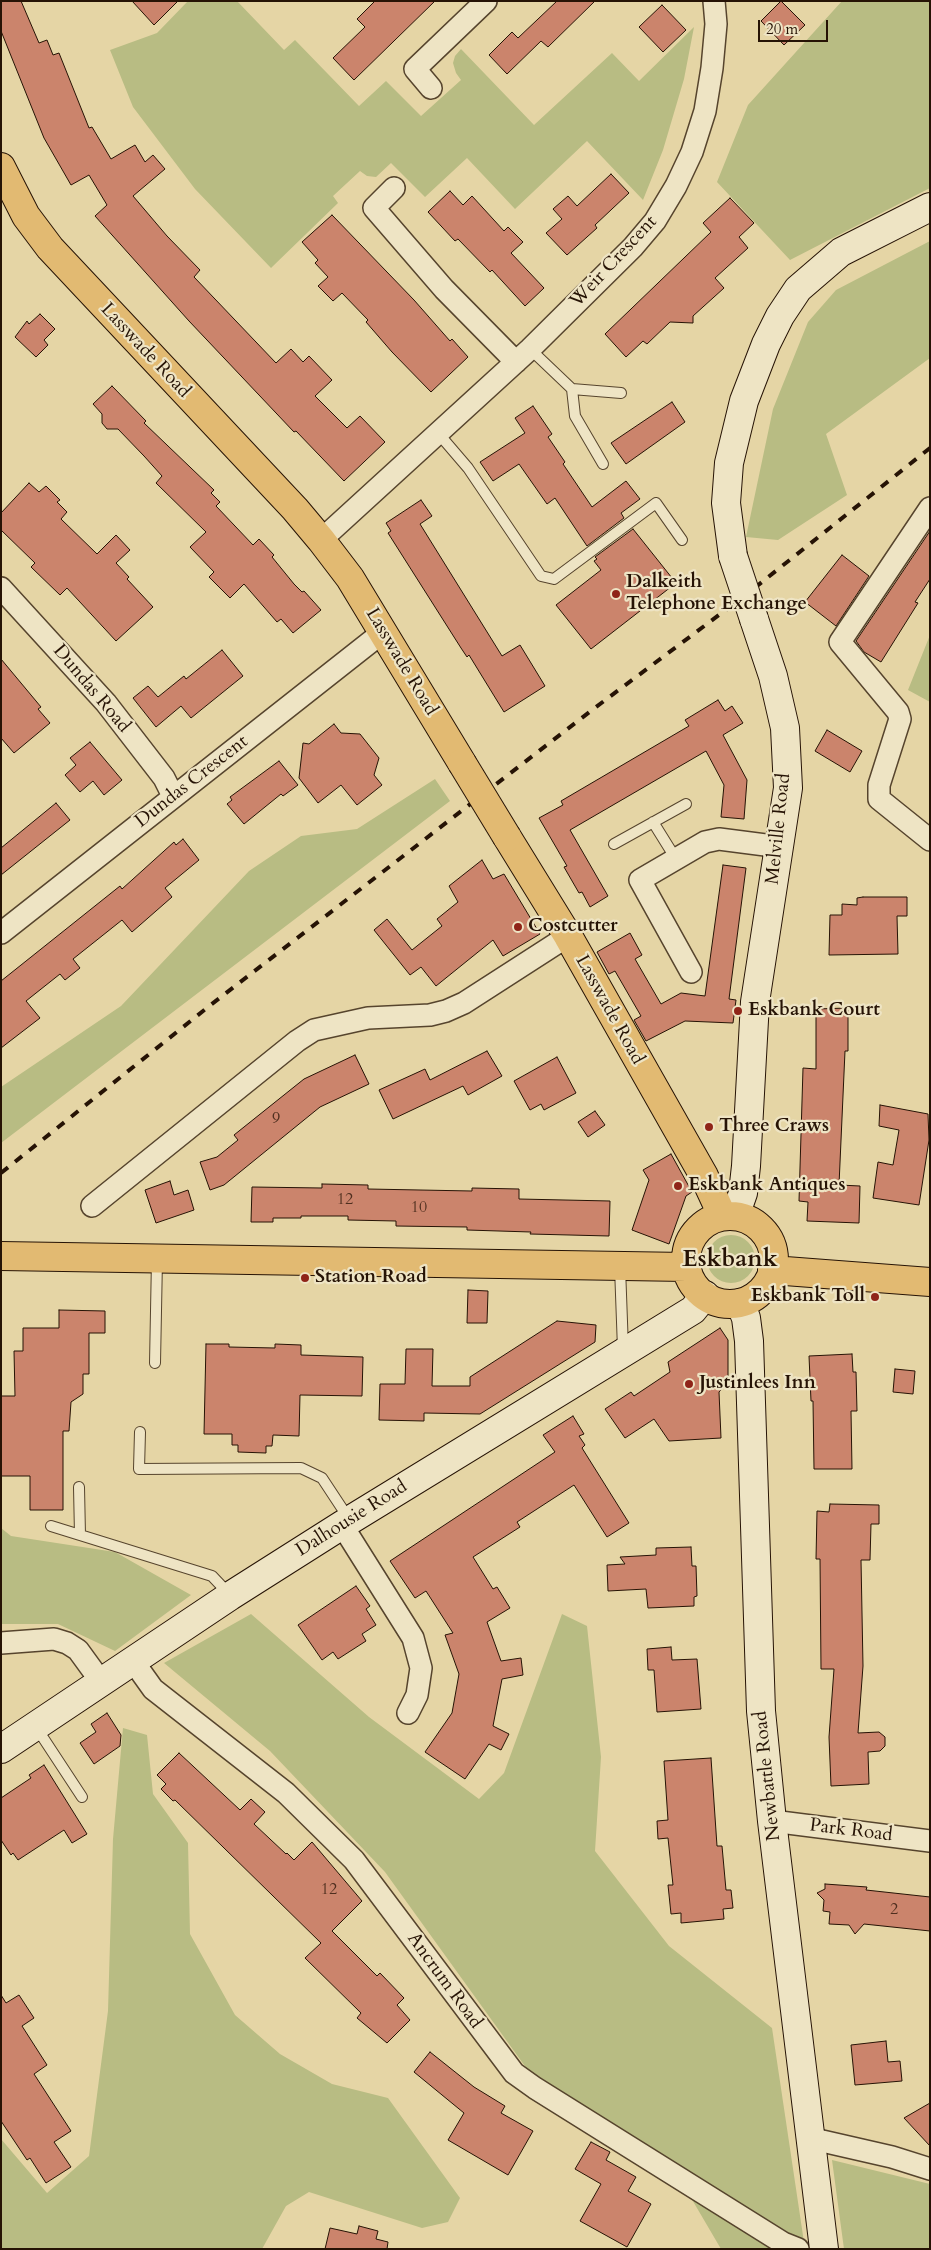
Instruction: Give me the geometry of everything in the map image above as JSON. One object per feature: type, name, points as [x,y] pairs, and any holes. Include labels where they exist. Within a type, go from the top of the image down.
[{"type":"main road","name":"Lasswade Road","points":[[1,167],[26,216],[50,248],[295,509],[350,578],[568,936],[704,1176],[729,1216]]},
{"type":"main road","name":"Melville Road","points":[[729,1216],[743,1193],[755,1002],[788,788],[785,728],[773,676],[732,556],[726,503],[729,463],[744,400],[766,344],[780,316],[798,290],[841,252],[930,207]]},
{"type":"main road","points":[[729,1216],[755,1225],[764,1234],[770,1245],[772,1270],[766,1287],[750,1299],[740,1302],[722,1303],[705,1295],[689,1277],[686,1267],[688,1244],[693,1235],[702,1225],[729,1216]]},
{"type":"main road","points":[[1,1256],[686,1267]]},
{"type":"main road","points":[[772,1270],[930,1282]]},
{"type":"main road","name":"Dalhousie Road","points":[[1,1749],[230,1596],[346,1522],[693,1310],[705,1295]]},
{"type":"main road","name":"Newbattle Road","points":[[740,1302],[746,1318],[749,1341],[761,1711],[810,2146],[824,2248]]},
{"type":"street","points":[[432,88],[415,69],[486,1]]},
{"type":"street","name":"Weir Crescent","points":[[321,540],[523,356],[632,247],[655,221],[676,186],[692,152],[705,111],[712,68],[716,24],[714,1]]},
{"type":"street","points":[[394,188],[374,208],[444,290],[523,356]]},
{"type":"street","points":[[930,508],[840,642],[898,712],[900,719],[879,785],[880,799],[930,840]]},
{"type":"street","name":"Dundas Road","points":[[2,591],[106,703],[164,778],[173,796]]},
{"type":"street","name":"Dundas Crescent","points":[[1,932],[383,632]]},
{"type":"street","points":[[691,972],[640,880],[705,842],[719,839],[780,847]]},
{"type":"street","points":[[92,1206],[297,1041],[314,1030],[368,1018],[430,1015],[446,1011],[464,1003],[568,936]]},
{"type":"street","points":[[346,1522],[413,1638],[421,1668],[417,1694],[408,1713]]},
{"type":"street","points":[[1,1642],[54,1639],[67,1642],[78,1650],[102,1683]]},
{"type":"street","name":"Ancrum Road","points":[[133,1661],[153,1690],[286,1793],[354,1860],[514,2073],[534,2088],[775,2238],[798,2249]]},
{"type":"street","name":"Park Road","points":[[772,1821],[930,1841]]},
{"type":"street","points":[[810,2146],[892,2157],[930,2169]]},
{"type":"street","points":[[818,2249],[824,2248]]},
{"type":"lane","points":[[523,356],[572,389],[622,393]]},
{"type":"lane","points":[[572,389],[575,416],[603,464]]},
{"type":"lane","points":[[438,433],[468,468],[541,576],[554,579],[656,503],[682,540]]},
{"type":"lane","points":[[614,844],[686,804]]},
{"type":"lane","points":[[653,822],[676,859]]},
{"type":"lane","points":[[156,1258],[156,1362]]},
{"type":"lane","points":[[620,1267],[623,1353]]},
{"type":"lane","points":[[140,1432],[139,1469],[301,1468],[322,1478],[346,1522]]},
{"type":"lane","points":[[79,1487],[80,1535]]},
{"type":"lane","points":[[51,1526],[212,1576],[230,1596]]},
{"type":"lane","points":[[35,1726],[82,1797]]},
{"type":"green space","points":[[188,1],[237,1],[284,50],[295,40],[359,106],[386,81],[421,116],[461,80],[456,73],[453,63],[455,56],[461,49],[534,125],[612,53],[639,81],[694,27],[684,79],[663,150],[643,200],[587,141],[515,209],[467,158],[425,197],[391,163],[376,177],[367,176],[360,171],[333,196],[338,203],[271,268],[195,189],[133,107],[110,50],[157,33]]},
{"type":"green space","points":[[842,1],[930,1],[930,188],[790,260],[717,182],[748,105]]},
{"type":"green space","points":[[930,241],[930,358],[826,434],[847,495],[778,540],[746,537],[773,409],[808,322],[836,290]]},
{"type":"green space","points":[[930,635],[930,702],[908,690]]},
{"type":"green space","points":[[435,779],[450,801],[1,1143],[1,1087],[121,1006],[249,871],[301,836],[357,829]]},
{"type":"green space","points":[[731,1235],[740,1237],[748,1242],[753,1250],[755,1259],[753,1268],[748,1276],[740,1281],[731,1283],[722,1281],[714,1276],[709,1268],[707,1259],[709,1250],[714,1242],[722,1237]]},
{"type":"green space","points":[[1,1528],[11,1536],[115,1552],[191,1595],[115,1651],[58,1624],[1,1624]]},
{"type":"green space","points":[[251,1614],[369,1717],[479,1799],[504,1773],[562,1614],[587,1626],[601,1757],[595,1851],[669,1946],[772,2028],[805,2249],[721,2249],[677,2174],[527,2069],[385,1872],[270,1751],[164,1663]]},
{"type":"green space","points":[[123,1728],[147,1735],[153,1794],[188,1843],[190,1934],[235,2015],[280,2054],[332,2084],[388,2098],[460,2198],[448,2222],[422,2228],[309,2192],[286,2206],[262,2249],[1,2249],[1,2139],[47,2193],[89,2156],[108,2011],[113,1839]]},
{"type":"green space","points":[[832,2160],[930,2184],[930,2249],[844,2249]]},
{"type":"building","points":[[1,1],[21,1],[39,43],[47,40],[53,55],[59,53],[89,128],[92,127],[111,159],[135,145],[145,162],[153,155],[165,169],[133,196],[167,236],[200,270],[194,277],[276,363],[291,349],[303,362],[309,356],[332,380],[315,396],[347,428],[360,416],[385,442],[344,481],[296,431],[294,432],[189,321],[95,216],[107,205],[89,175],[71,185],[44,138],[1,31]]},
{"type":"building","points":[[132,1],[178,1],[154,25]]},
{"type":"building","points":[[375,1],[435,1],[354,80],[333,58],[365,27],[357,19]]},
{"type":"building","points":[[557,1],[595,1],[548,47],[541,41],[507,74],[489,55],[512,32],[518,38]]},
{"type":"building","points":[[781,1],[805,25],[784,45],[761,21]]},
{"type":"building","points":[[662,5],[686,30],[663,52],[639,27]]},
{"type":"building","points":[[611,174],[629,193],[595,225],[597,228],[567,255],[546,233],[562,219],[553,209],[568,196],[577,206]]},
{"type":"building","points":[[450,191],[463,205],[472,196],[504,231],[508,227],[523,242],[511,253],[544,288],[525,306],[492,270],[490,272],[458,239],[455,241],[428,212]]},
{"type":"building","points":[[730,198],[754,223],[739,237],[748,248],[715,278],[724,288],[693,316],[693,323],[670,322],[647,344],[643,341],[626,357],[605,334],[711,232],[703,223]]},
{"type":"building","points":[[332,215],[414,300],[450,341],[452,339],[468,357],[431,392],[392,352],[366,322],[368,320],[342,293],[333,301],[318,286],[328,277],[315,263],[318,260],[302,242]]},
{"type":"building","points":[[40,314],[55,329],[44,340],[48,345],[36,357],[15,337],[27,321],[29,324]]},
{"type":"building","points":[[112,386],[146,421],[144,423],[214,490],[211,493],[220,502],[216,506],[253,545],[259,539],[274,555],[272,557],[294,584],[302,592],[304,591],[321,610],[293,633],[281,619],[277,622],[244,584],[230,598],[209,577],[214,572],[190,547],[206,532],[156,483],[162,476],[144,456],[118,429],[107,429],[102,423],[102,414],[93,404]]},
{"type":"building","points":[[672,402],[685,422],[626,464],[611,443]]},
{"type":"building","points":[[533,406],[552,434],[548,437],[565,462],[563,464],[592,507],[626,481],[640,499],[621,513],[624,518],[587,546],[555,498],[547,504],[519,464],[493,481],[480,462],[525,433],[515,418]]},
{"type":"building","points":[[29,483],[39,492],[46,486],[60,500],[57,502],[67,512],[61,519],[97,554],[116,535],[130,550],[116,563],[129,577],[127,579],[153,607],[116,641],[67,588],[60,595],[31,567],[35,563],[1,530],[1,513]]},
{"type":"building","points":[[421,500],[432,516],[420,524],[502,656],[520,645],[545,686],[504,712],[469,655],[467,657],[388,533],[391,531],[386,523]]},
{"type":"building","name":"Dalkeith Telephone Exchange","points":[[633,529],[676,583],[591,649],[556,605],[601,570],[594,561],[597,559],[595,557]]},
{"type":"building","points":[[930,531],[930,579],[915,602],[918,603],[881,662],[864,652],[856,641]]},
{"type":"building","points":[[842,555],[869,576],[836,626],[805,602]]},
{"type":"building","points":[[222,650],[243,676],[191,718],[181,706],[156,727],[133,698],[148,686],[158,697],[184,676],[186,679]]},
{"type":"building","points":[[1,659],[41,707],[38,709],[50,723],[14,753],[1,738]]},
{"type":"building","points":[[718,700],[725,711],[732,706],[743,723],[723,735],[747,780],[744,819],[721,817],[724,785],[706,751],[570,830],[608,896],[590,907],[582,892],[579,893],[564,867],[567,866],[539,818],[563,805],[561,801],[689,726],[685,720]]},
{"type":"building","points":[[334,724],[341,733],[360,734],[379,758],[374,775],[382,785],[357,805],[341,785],[318,803],[299,778],[303,743],[309,744]]},
{"type":"building","points":[[827,730],[862,751],[850,772],[815,751]]},
{"type":"building","points":[[90,742],[122,780],[104,795],[93,781],[80,792],[65,775],[76,765],[70,758]]},
{"type":"building","points":[[279,761],[298,785],[283,796],[281,794],[244,824],[227,804],[232,800],[230,797]]},
{"type":"building","points":[[56,803],[70,820],[1,875],[1,848]]},
{"type":"building","points":[[183,839],[199,860],[165,888],[172,897],[132,932],[122,920],[73,959],[80,968],[65,980],[60,974],[26,1001],[40,1018],[1,1048],[1,981],[120,886],[122,889],[174,842],[176,845]]},
{"type":"building","points":[[482,860],[493,879],[504,874],[540,934],[503,956],[493,940],[436,986],[421,967],[410,975],[374,930],[387,919],[412,950],[442,926],[437,919],[458,902],[449,886]]},
{"type":"building","points":[[723,865],[746,868],[729,999],[736,1000],[733,1023],[685,1021],[646,1041],[634,1020],[641,1016],[615,971],[609,974],[597,952],[630,933],[642,955],[635,959],[661,1004],[681,993],[705,996]]},
{"type":"building","points":[[907,897],[907,916],[897,916],[898,954],[829,955],[830,915],[842,915],[842,904],[857,905],[857,898]]},
{"type":"building","points":[[848,1008],[848,1051],[845,1051],[839,1185],[860,1186],[859,1223],[807,1221],[808,1202],[799,1201],[803,1068],[816,1069],[816,1009]]},
{"type":"building","points":[[487,1051],[502,1076],[468,1095],[463,1086],[393,1119],[379,1090],[425,1069],[430,1080]]},
{"type":"building","points":[[355,1055],[369,1084],[320,1107],[224,1185],[210,1190],[200,1162],[217,1157],[238,1140],[234,1135],[304,1079]]},
{"type":"building","points":[[557,1057],[576,1093],[544,1110],[541,1104],[530,1110],[514,1081]]},
{"type":"building","points":[[880,1105],[928,1114],[929,1140],[919,1205],[873,1198],[878,1162],[893,1165],[899,1130],[879,1126]]},
{"type":"building","points":[[595,1111],[605,1125],[588,1137],[578,1122]]},
{"type":"building","points":[[671,1154],[692,1192],[686,1196],[669,1244],[632,1230],[649,1180],[643,1170]]},
{"type":"building","points":[[170,1181],[174,1195],[188,1190],[194,1210],[156,1223],[145,1190]]},
{"type":"building","points":[[322,1184],[368,1185],[368,1189],[472,1191],[472,1188],[519,1189],[519,1199],[610,1201],[609,1236],[530,1234],[531,1232],[467,1230],[467,1227],[396,1226],[396,1221],[348,1220],[348,1216],[301,1216],[301,1218],[273,1218],[273,1222],[251,1222],[252,1187],[322,1188]]},
{"type":"building","points":[[468,1290],[488,1291],[487,1323],[467,1323]]},
{"type":"building","points":[[59,1310],[105,1311],[105,1333],[89,1333],[89,1374],[83,1374],[83,1394],[71,1402],[69,1431],[63,1431],[63,1510],[30,1510],[30,1476],[1,1476],[1,1396],[15,1396],[14,1351],[23,1351],[23,1328],[59,1328]]},
{"type":"building","points":[[557,1321],[596,1325],[595,1342],[480,1414],[424,1413],[424,1421],[379,1420],[380,1384],[405,1384],[406,1349],[433,1349],[432,1386],[470,1386],[470,1377]]},
{"type":"building","name":"Justinlees Inn","points":[[720,1328],[728,1340],[728,1382],[719,1392],[721,1438],[669,1441],[654,1419],[625,1438],[605,1409],[631,1392],[634,1396],[670,1372],[668,1362]]},
{"type":"building","points":[[206,1344],[229,1344],[229,1347],[275,1348],[275,1344],[301,1345],[301,1355],[363,1357],[362,1396],[300,1395],[299,1436],[273,1435],[272,1446],[266,1446],[266,1453],[238,1452],[238,1445],[232,1445],[232,1434],[204,1434]]},
{"type":"building","points":[[852,1354],[853,1372],[856,1372],[857,1411],[851,1411],[852,1469],[814,1469],[813,1401],[811,1401],[809,1356]]},
{"type":"building","points":[[895,1369],[915,1371],[913,1394],[893,1392]]},
{"type":"building","points":[[573,1416],[584,1434],[579,1436],[585,1445],[582,1448],[629,1523],[607,1537],[574,1485],[517,1522],[520,1527],[473,1557],[493,1589],[497,1587],[510,1608],[487,1622],[501,1661],[521,1658],[523,1675],[502,1679],[493,1726],[509,1734],[501,1750],[489,1744],[465,1779],[425,1752],[452,1713],[459,1674],[445,1635],[453,1633],[426,1591],[415,1598],[390,1561],[555,1452],[543,1435]]},
{"type":"building","points":[[830,1504],[879,1505],[879,1524],[871,1524],[870,1560],[861,1560],[863,1666],[858,1733],[879,1732],[885,1737],[885,1746],[880,1751],[868,1752],[869,1784],[831,1786],[829,1737],[834,1669],[821,1669],[820,1559],[816,1559],[817,1511],[829,1512]]},
{"type":"building","points":[[691,1547],[692,1566],[696,1566],[697,1596],[694,1597],[694,1606],[648,1608],[646,1589],[608,1591],[607,1565],[625,1564],[620,1557],[656,1555],[656,1548]]},
{"type":"building","points":[[356,1586],[370,1606],[366,1609],[376,1625],[362,1634],[366,1641],[338,1659],[333,1652],[322,1660],[298,1625]]},
{"type":"building","points":[[671,1647],[672,1660],[697,1659],[701,1709],[657,1712],[654,1670],[648,1670],[647,1649]]},
{"type":"building","points":[[107,1713],[121,1735],[120,1746],[94,1764],[80,1743],[96,1732],[91,1724]]},
{"type":"building","points":[[179,1753],[240,1810],[251,1799],[265,1812],[254,1824],[294,1860],[312,1842],[362,1901],[332,1931],[377,1976],[380,1973],[404,1998],[397,2005],[410,2020],[387,2043],[357,2018],[361,2013],[305,1958],[321,1943],[175,1800],[173,1801],[161,1789],[166,1784],[157,1775]]},
{"type":"building","points":[[711,1758],[717,1846],[722,1846],[726,1890],[731,1890],[733,1908],[723,1909],[724,1919],[681,1923],[681,1913],[671,1914],[668,1885],[673,1885],[668,1838],[658,1839],[657,1821],[668,1820],[664,1761]]},
{"type":"building","points":[[44,1765],[87,1834],[72,1843],[64,1830],[18,1860],[13,1853],[11,1855],[1,1840],[1,1798],[31,1778],[29,1775]]},
{"type":"building","points":[[825,1884],[867,1887],[866,1890],[930,1897],[930,1931],[864,1924],[855,1934],[849,1925],[829,1924],[830,1912],[823,1911],[824,1900],[817,1893],[825,1889]]},
{"type":"building","points":[[1,1995],[6,2003],[19,1995],[34,2018],[22,2026],[47,2065],[34,2074],[71,2131],[54,2142],[71,2167],[46,2183],[30,2158],[27,2160],[1,2121]]},
{"type":"building","points":[[886,2041],[888,2062],[900,2061],[902,2081],[855,2085],[851,2045]]},
{"type":"building","points":[[430,2052],[474,2087],[505,2106],[501,2113],[533,2131],[508,2175],[448,2140],[464,2113],[414,2072]]},
{"type":"building","points":[[930,2103],[930,2146],[904,2118]]},
{"type":"building","points":[[591,2142],[610,2152],[606,2160],[636,2177],[628,2191],[651,2204],[627,2247],[580,2221],[601,2184],[575,2169]]},
{"type":"building","points":[[359,2226],[378,2231],[376,2239],[388,2242],[387,2249],[325,2249],[330,2228],[357,2234]]},
{"type":"railway","points":[[1,1173],[208,1007],[592,710],[747,594],[930,448]]},
{"type":"place","name":"Dalkeith Telephone Exchange","points":[[616,594]]},
{"type":"place","name":"Costcutter","points":[[518,927]]},
{"type":"place","name":"Eskbank Court","points":[[738,1011]]},
{"type":"place","name":"Three Craws","points":[[709,1127]]},
{"type":"place","name":"Eskbank Antiques","points":[[678,1186]]},
{"type":"place","name":"Station Road","points":[[305,1278]]},
{"type":"place","name":"Eskbank Toll","points":[[875,1297]]},
{"type":"place","name":"Justinlees Inn","points":[[689,1384]]},
{"type":"district","name":"Eskbank","points":[[730,1260]]}]
